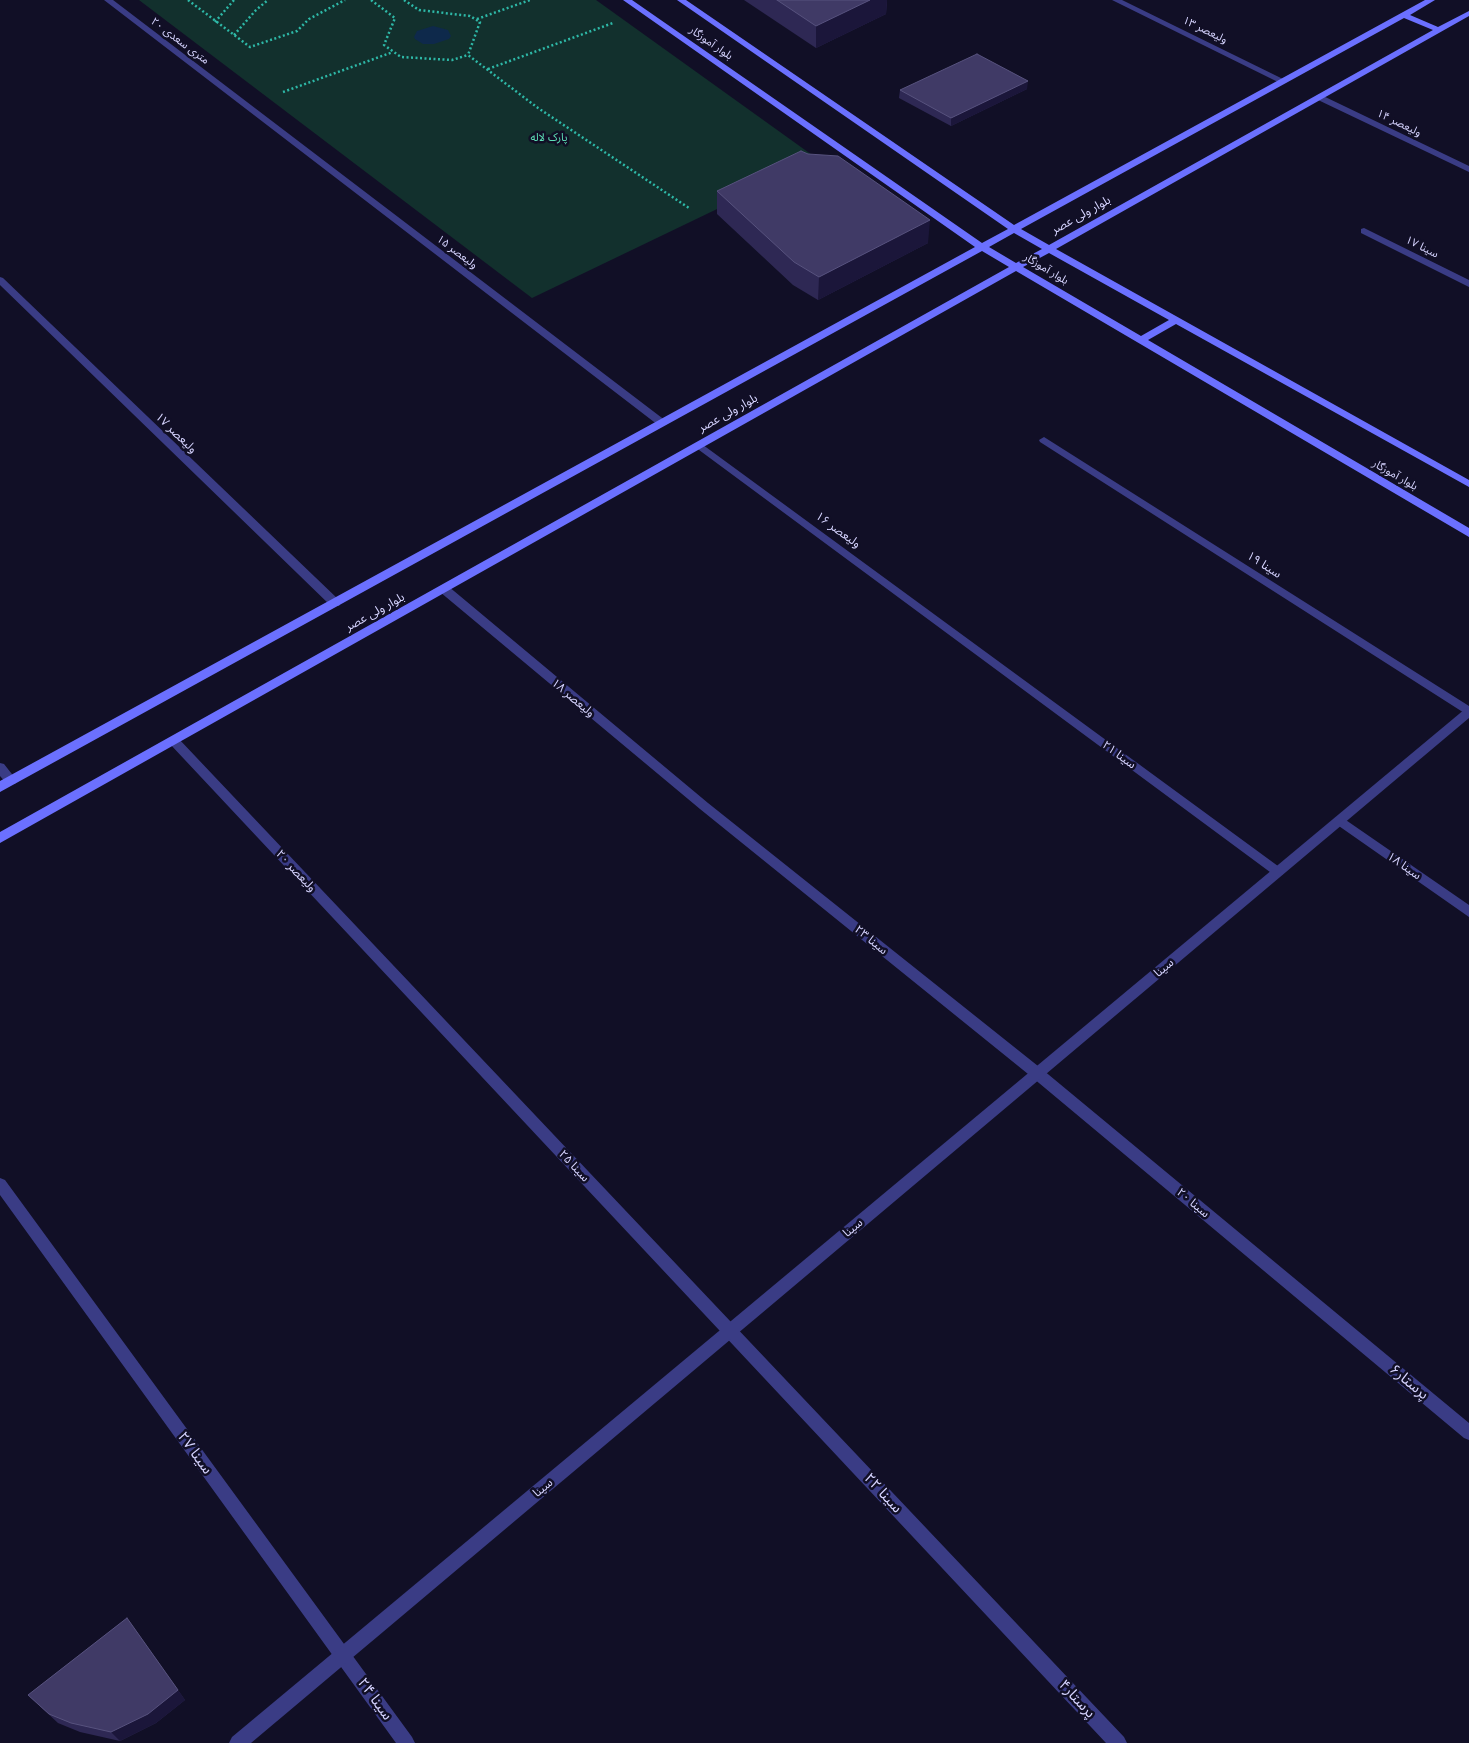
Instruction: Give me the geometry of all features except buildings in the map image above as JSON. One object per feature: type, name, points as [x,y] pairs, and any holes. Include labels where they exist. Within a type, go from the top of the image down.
[{"type":"main road","name":"بلوار آموزگار","points":[[627,0],[982,247],[1469,533]]},
{"type":"main road","name":"بلوار آموزگار","points":[[681,0],[1014,229],[1469,484]]},
{"type":"main road","name":"بلوار ولی عصر","points":[[5,784],[1431,0]]},
{"type":"main road","name":"بلوار ولی عصر","points":[[0,838],[1469,13]]},
{"type":"main road","points":[[1404,15],[1439,30]]},
{"type":"main road","points":[[1141,340],[1176,320]]},
{"type":"street","name":"۲۰ متری سعدی","points":[[108,0],[239,99]]},
{"type":"street","name":"ولیعصر ۱۳","points":[[1116,0],[1283,81]]},
{"type":"street","name":"ولیعصر ۱۴","points":[[1319,97],[1469,169]]},
{"type":"street","name":"ولیعصر ۱۵","points":[[239,99],[662,423]]},
{"type":"street","name":"سینا ۱۷","points":[[1364,231],[1469,284]]},
{"type":"street","name":"ولیعصر ۱۷","points":[[0,280],[335,603]]},
{"type":"street","name":"سینا ۱۹","points":[[1044,440],[1469,712]]},
{"type":"street","name":"ولیعصر ۱۶","points":[[699,445],[960,637]]},
{"type":"street","name":"ولیعصر ۱۸","points":[[444,589],[704,806]]},
{"type":"street","name":"سینا ۲۱","points":[[960,637],[1278,872]]},
{"type":"street","name":"سینا","points":[[238,1743],[1469,712]]},
{"type":"street","name":"ولیعصر ۲۰","points":[[174,741],[419,1001]]},
{"type":"street","points":[[0,767],[5,784]]},
{"type":"street","name":"سینا ۲۳","points":[[704,806],[1038,1074]]},
{"type":"street","name":"سینا ۱۸","points":[[1340,821],[1469,912]]},
{"type":"street","name":"سینا ۲۵","points":[[419,1001],[730,1331]]},
{"type":"street","name":"سینا ۲۰","points":[[1038,1074],[1348,1332]]},
{"type":"street","name":"سینا ۲۷","points":[[0,1184],[343,1655]]},
{"type":"street","name":"سینا ۲۲","points":[[730,1331],[1036,1655]]},
{"type":"street","name":"پرستار۶","points":[[1348,1332],[1469,1433]]},
{"type":"street","name":"سینا ۲۴","points":[[343,1655],[406,1743]]},
{"type":"street","name":"پرستار۴","points":[[1036,1655],[1118,1743]]},
{"type":"path","points":[[188,0],[250,47],[297,31],[309,19],[345,0]]},
{"type":"path","points":[[215,22],[234,0]]},
{"type":"path","points":[[234,36],[256,10],[268,0]]},
{"type":"path","points":[[371,0],[395,18],[384,45],[401,57],[452,60],[468,55]]},
{"type":"path","points":[[404,0],[419,10],[470,16],[480,22],[468,55]]},
{"type":"path","points":[[477,20],[530,0]]},
{"type":"path","points":[[487,69],[613,23]]},
{"type":"path","points":[[283,92],[394,52]]},
{"type":"path","points":[[468,55],[538,108],[689,208]]},
{"type":"green space","name":"پارک لاله","points":[[139,0],[596,0],[819,160],[532,298]]},
{"type":"water","points":[[433,26],[448,30],[451,36],[449,39],[434,44],[423,44],[415,39],[417,31]]}]
